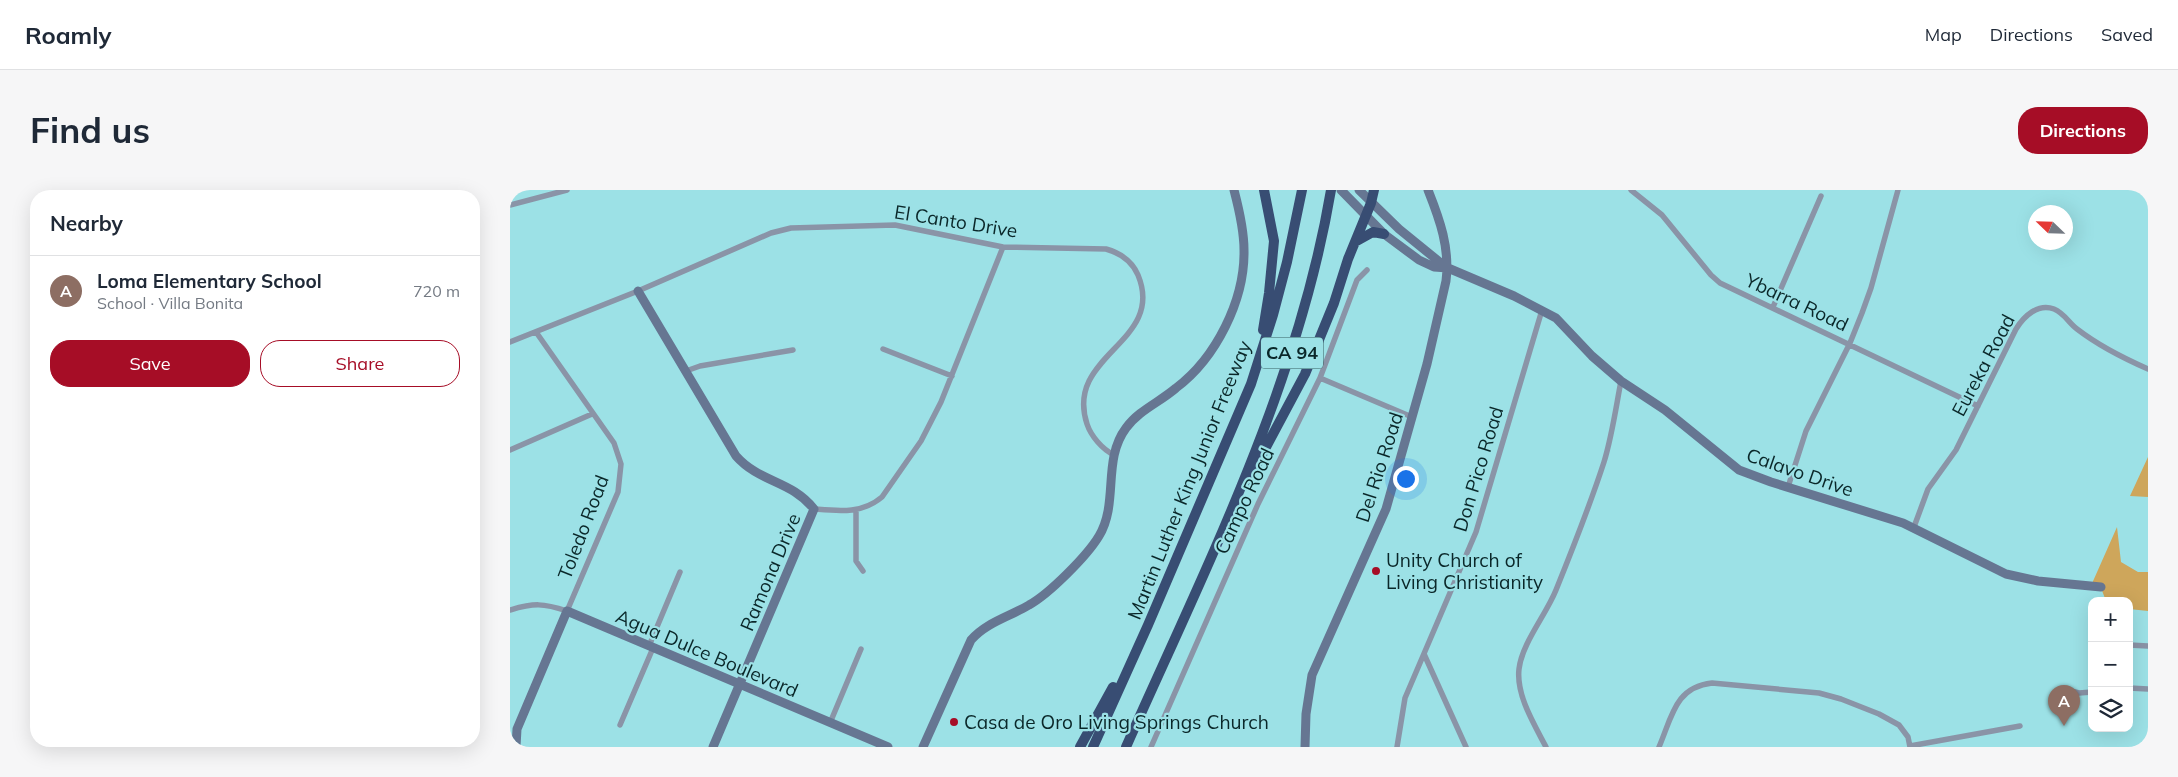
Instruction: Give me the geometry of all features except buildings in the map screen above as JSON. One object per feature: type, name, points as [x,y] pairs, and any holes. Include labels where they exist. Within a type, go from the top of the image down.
[{"type":"highway","points":[[1256,369],[1269,294],[1274,241],[1264,190]]},
{"type":"highway","name":"Martin Luther King Junior Freeway","points":[[1093,747],[1148,625],[1256,369],[1285,271],[1302,190]]},
{"type":"highway","name":"CA 94","points":[[1127,747],[1274,404],[1290,360],[1312,282],[1332,190]]},
{"type":"highway","points":[[1230,509],[1254,472],[1305,374],[1371,203],[1374,190]]},
{"type":"highway","points":[[1355,243],[1373,232],[1384,234]]},
{"type":"highway","points":[[1080,747],[1148,625]]},
{"type":"street","points":[[510,205],[567,190]]},
{"type":"street","points":[[923,747],[971,640],[985,626],[1030,605],[1044,596],[1091,547],[1099,536],[1109,508],[1114,455],[1122,434],[1130,422],[1140,413],[1178,388],[1216,342],[1233,312],[1241,287],[1244,250],[1242,224],[1234,190]]},
{"type":"street","name":"Calavo Drive","points":[[1341,190],[1384,234],[1419,260],[1434,267],[1448,268]]},
{"type":"street","name":"Calavo Drive","points":[[1359,190],[1371,203],[1448,268],[1514,296],[1556,318],[1592,356],[1621,381],[1666,410],[1740,470],[1914,527],[2006,574],[2038,581],[2101,588]]},
{"type":"street","name":"Del Rio Road","points":[[1305,747],[1306,714],[1312,675],[1386,509],[1428,364],[1448,268],[1444,232],[1428,190]]},
{"type":"street","name":"Ybarra Road","points":[[1631,190],[1662,215],[1711,275],[1720,283],[1850,343],[1978,406]]},
{"type":"street","points":[[1788,487],[1809,423],[1850,343],[1871,288],[1898,190]]},
{"type":"street","points":[[1773,307],[1821,196]]},
{"type":"street","name":"El Canto Drive","points":[[510,342],[638,291],[771,232],[791,228],[895,225],[1003,247],[1106,249],[1126,259],[1136,272],[1141,283],[1142,297],[1137,321],[1129,334],[1092,372],[1086,383],[1083,395],[1084,414],[1089,429],[1108,452],[1114,455]]},
{"type":"street","points":[[814,509],[856,510],[874,504],[882,497],[928,430],[952,376],[1003,247]]},
{"type":"street","name":"Campo Road","points":[[1151,747],[1258,504],[1320,378],[1357,280],[1367,270]]},
{"type":"street","name":"Ramona Drive","points":[[638,291],[728,446],[744,465],[754,472],[793,489],[814,509],[712,747]]},
{"type":"street","name":"Eureka Road","points":[[1914,527],[1928,489],[1956,450],[2016,329],[2026,316],[2036,309],[2053,308],[2062,314],[2075,328],[2099,345],[2120,357],[2148,369]]},
{"type":"street","name":"Don Pico Road","points":[[1397,747],[1405,698],[1478,525],[1542,310]]},
{"type":"street","name":"Toledo Road","points":[[516,747],[517,729],[615,498],[621,478],[619,457],[614,443],[536,332]]},
{"type":"street","points":[[884,349],[952,376]]},
{"type":"street","points":[[686,371],[700,366],[792,350]]},
{"type":"street","points":[[1320,378],[1412,417]]},
{"type":"street","points":[[1546,747],[1534,724],[1521,690],[1520,664],[1527,646],[1555,592],[1604,461],[1621,381]]},
{"type":"street","points":[[510,450],[592,414]]},
{"type":"street","points":[[856,510],[856,561],[862,571]]},
{"type":"street","points":[[620,725],[680,572]]},
{"type":"street","name":"Agua Dulce Boulevard","points":[[510,610],[530,604],[540,604],[567,612],[888,747]]},
{"type":"street","points":[[2133,645],[2148,646]]},
{"type":"street","points":[[830,723],[861,649]]},
{"type":"street","points":[[1424,654],[1466,747]]},
{"type":"street","points":[[1659,747],[1684,694],[1698,685],[1712,683],[1818,693],[1841,699],[1879,714],[1899,725],[1906,732],[1910,747],[2020,726]]},
{"type":"street","points":[[2133,688],[2148,689]]},
{"type":"street","points":[[2071,691],[2088,692]]},
{"type":"shaded area","points":[[2148,457],[2148,497],[2130,496]]},
{"type":"shaded area","points":[[2117,527],[2121,562],[2138,572],[2148,572],[2148,611],[2133,609],[2133,597],[2104,597],[2101,588],[2090,588]]},
{"type":"place","name":"Unity Church of Living Christianity","points":[[1376,571]]},
{"type":"place","name":"Casa de Oro Living Springs Church","points":[[954,722]]},
{"type":"place","name":"Loma Elementary School","points":[[2064,726]]}]
